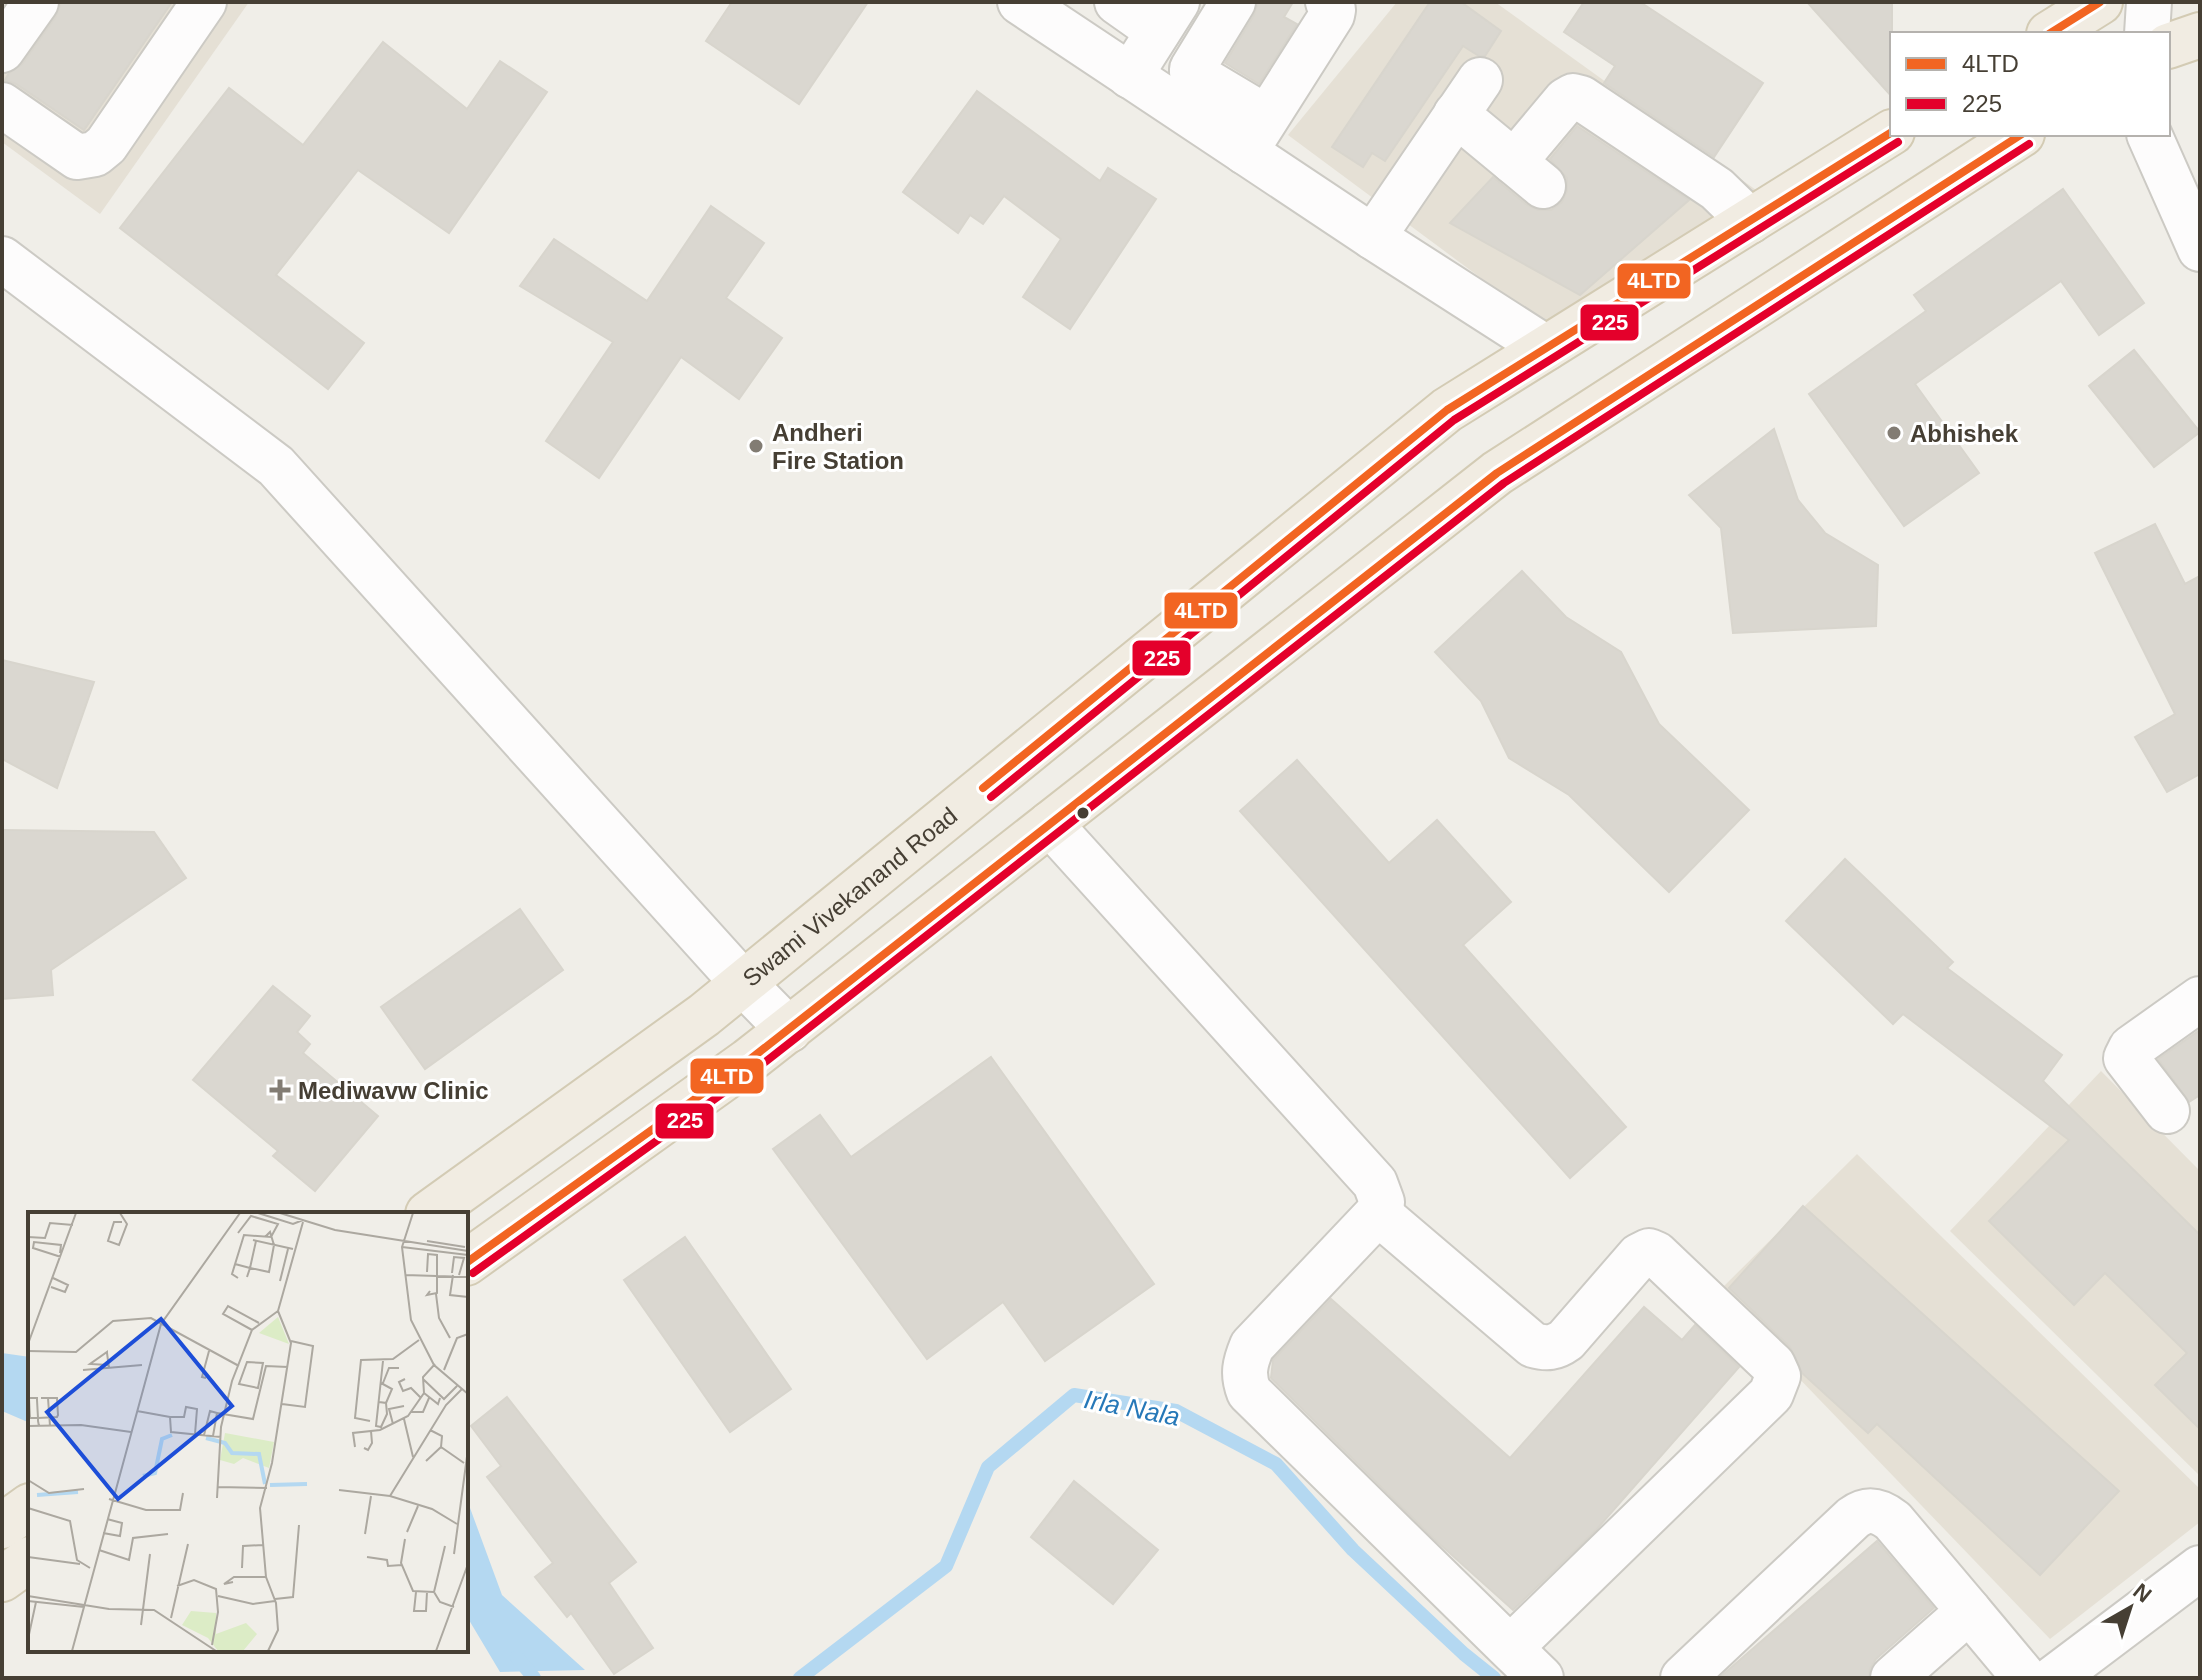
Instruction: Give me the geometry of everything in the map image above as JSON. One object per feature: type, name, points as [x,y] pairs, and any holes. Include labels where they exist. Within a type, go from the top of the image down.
[{"type":"main road","points":[[2052,32],[2100,2]]},
{"type":"main road","points":[[2170,45],[2200,35]]},
{"type":"main road","name":"Swami Vivekanand Road","points":[[431,1212],[704,1015],[1447,410],[1890,133]]},
{"type":"main road","points":[[468,1262],[789,1030],[1497,473],[2019,136]]},
{"type":"main road","points":[[2,1526],[28,1507]]},
{"type":"main road","points":[[2,1579],[28,1560]]},
{"type":"street","points":[[2,50],[36,2]]},
{"type":"street","points":[[2,105],[77,157],[95,154],[106,145],[204,2]]},
{"type":"street","points":[[1020,2],[1130,76],[1256,135]]},
{"type":"street","points":[[1117,2],[1167,16],[1130,76]]},
{"type":"street","points":[[1233,2],[1192,73],[1256,135],[1373,237],[1546,348]]},
{"type":"street","points":[[1256,135],[1332,15],[1333,10],[1328,2]]},
{"type":"street","points":[[2147,32],[2149,2]]},
{"type":"street","points":[[1373,237],[1468,97],[1528,174],[1566,100],[1573,96],[1581,98],[1717,189],[1750,221]]},
{"type":"street","points":[[2150,136],[2200,249]]},
{"type":"street","points":[[2,259],[276,466],[743,983],[789,1030]]},
{"type":"street","points":[[1050,824],[1375,1183],[1382,1202],[1378,1213],[1252,1346],[1244,1365],[1244,1379],[1249,1392],[1541,1678]]},
{"type":"street","points":[[2167,1111],[2126,1058],[2131,1048],[2200,999]]},
{"type":"street","points":[[1378,1213],[1533,1345],[1545,1348],[1558,1346],[1566,1340],[1639,1256],[1649,1251],[1656,1254],[1773,1365],[1778,1376],[1771,1394],[1510,1648]]},
{"type":"street","points":[[1683,1678],[1861,1512],[1872,1510],[1883,1513],[1893,1521],[2025,1678]]},
{"type":"street","points":[[2054,1678],[2200,1568]]},
{"type":"street","points":[[1893,1678],[1969,1611]]},
{"type":"shaded area","points":[[2,2],[249,2],[100,214],[2,142]]},
{"type":"shaded area","points":[[1397,2],[1495,2],[1756,190],[1551,330],[1288,135]]},
{"type":"shaded area","points":[[2101,1071],[2200,1171],[2200,1476],[1950,1231]]},
{"type":"shaded area","points":[[1857,1154],[2200,1489],[2200,1522],[2050,1639],[1717,1293]]},
{"type":"water","points":[[2,1353],[28,1357],[28,1422],[2,1411]]},
{"type":"water","points":[[468,1502],[502,1595],[585,1670],[500,1672],[468,1618]]},
{"type":"building","points":[[61,2],[172,2],[84,130],[16,84],[5,80],[22,64],[56,16]]},
{"type":"building","points":[[732,2],[868,2],[799,104],[706,41]]},
{"type":"building","points":[[1258,2],[1293,2],[1284,17],[1297,24],[1259,84],[1225,63],[1254,15]]},
{"type":"building","points":[[1430,2],[1461,2],[1501,31],[1485,56],[1479,56],[1463,46],[1385,161],[1372,153],[1363,167],[1332,147]]},
{"type":"building","points":[[1584,2],[1640,2],[1763,83],[1714,157],[1604,83],[1615,66],[1564,32]]},
{"type":"building","points":[[1807,2],[1892,2],[1890,95]]},
{"type":"building","points":[[383,42],[467,109],[500,61],[547,92],[449,233],[358,170],[276,275],[364,343],[328,389],[120,228],[229,88],[303,145]]},
{"type":"building","points":[[977,91],[1100,181],[1108,168],[1156,199],[1070,329],[1023,297],[1061,239],[1004,196],[983,224],[970,215],[958,233],[903,192]]},
{"type":"building","points":[[1577,126],[1689,200],[1580,295],[1450,223],[1493,177],[1527,205],[1538,210],[1551,210],[1562,202],[1567,191],[1567,178],[1550,159]]},
{"type":"building","points":[[2063,189],[2144,303],[2099,335],[2061,281],[1915,384],[1979,473],[1904,526],[1809,394],[1926,311],[1914,295]]},
{"type":"building","points":[[711,206],[764,243],[726,298],[782,338],[739,399],[681,357],[599,478],[546,441],[613,342],[520,286],[554,239],[647,301]]},
{"type":"building","points":[[2134,350],[2200,432],[2154,467],[2089,386]]},
{"type":"building","points":[[1774,429],[1798,500],[1825,533],[1878,565],[1876,626],[1733,633],[1721,528],[1689,495]]},
{"type":"building","points":[[2155,524],[2185,584],[2200,576],[2200,774],[2167,792],[2135,737],[2175,714],[2095,553]]},
{"type":"building","points":[[1522,571],[1566,617],[1621,652],[1659,724],[1749,810],[1669,892],[1569,795],[1509,758],[1481,701],[1435,652]]},
{"type":"building","points":[[2,660],[94,682],[57,788],[2,759]]},
{"type":"building","points":[[1297,760],[1389,863],[1437,820],[1511,902],[1463,945],[1626,1127],[1570,1178],[1240,811]]},
{"type":"building","points":[[2,830],[154,832],[186,878],[51,970],[53,995],[2,999]]},
{"type":"building","points":[[1845,859],[1953,962],[1947,968],[2062,1055],[2043,1081],[2200,1235],[2200,1429],[2155,1385],[2187,1353],[2105,1273],[2074,1305],[1989,1221],[2069,1140],[1903,1014],[1893,1024],[1786,921]]},
{"type":"building","points":[[520,909],[563,970],[425,1069],[381,1007]]},
{"type":"building","points":[[273,986],[310,1016],[297,1032],[310,1044],[303,1053],[378,1116],[315,1191],[273,1156],[278,1151],[193,1080]]},
{"type":"building","points":[[2200,1030],[2200,1095],[2189,1102],[2158,1059]]},
{"type":"building","points":[[991,1057],[1154,1284],[1045,1361],[1003,1302],[927,1359],[773,1149],[820,1115],[851,1157]]},
{"type":"building","points":[[1803,1206],[2119,1491],[2040,1575],[1877,1424],[1868,1433],[1802,1373],[1790,1347],[1729,1288]]},
{"type":"building","points":[[685,1237],[791,1389],[730,1432],[624,1280]]},
{"type":"building","points":[[1331,1299],[1510,1458],[1644,1307],[1682,1340],[1695,1325],[1739,1367],[1596,1530],[1513,1610],[1433,1538],[1271,1378],[1273,1360]]},
{"type":"building","points":[[507,1397],[636,1562],[609,1583],[653,1648],[614,1674],[571,1613],[567,1617],[535,1577],[553,1563],[487,1477],[501,1466],[471,1426]]},
{"type":"building","points":[[1074,1481],[1158,1550],[1113,1604],[1031,1537]]},
{"type":"building","points":[[1877,1541],[1934,1608],[1876,1659],[1869,1678],[1719,1678]]},
{"type":"waterway","name":"Irla Nala","points":[[800,1678],[946,1566],[988,1467],[1074,1395],[1176,1411],[1276,1464],[1353,1550],[1494,1678]]},
{"type":"waterway","name":"Irla Nala","points":[[517,1657],[534,1678]]},
{"type":"transit line","name":"4LTD","points":[[2052,32],[2100,2]]},
{"type":"transit line","name":"4LTD","points":[[983,788],[1447,410],[1890,133]]},
{"type":"transit line","name":"4LTD","points":[[468,1262],[748,1061],[1497,473],[2019,136]]},
{"type":"transit line","name":"225","points":[[991,797],[1454,420],[1898,142]]},
{"type":"transit line","name":"225","points":[[473,1273],[755,1070],[1504,483],[2029,144]]},
{"type":"place","name":"Abhishek","points":[[1894,433]]},
{"type":"place","name":"Andheri Fire Station","points":[[756,446]]},
{"type":"place","name":"Mediwavw Clinic","points":[[280,1090]]}]
